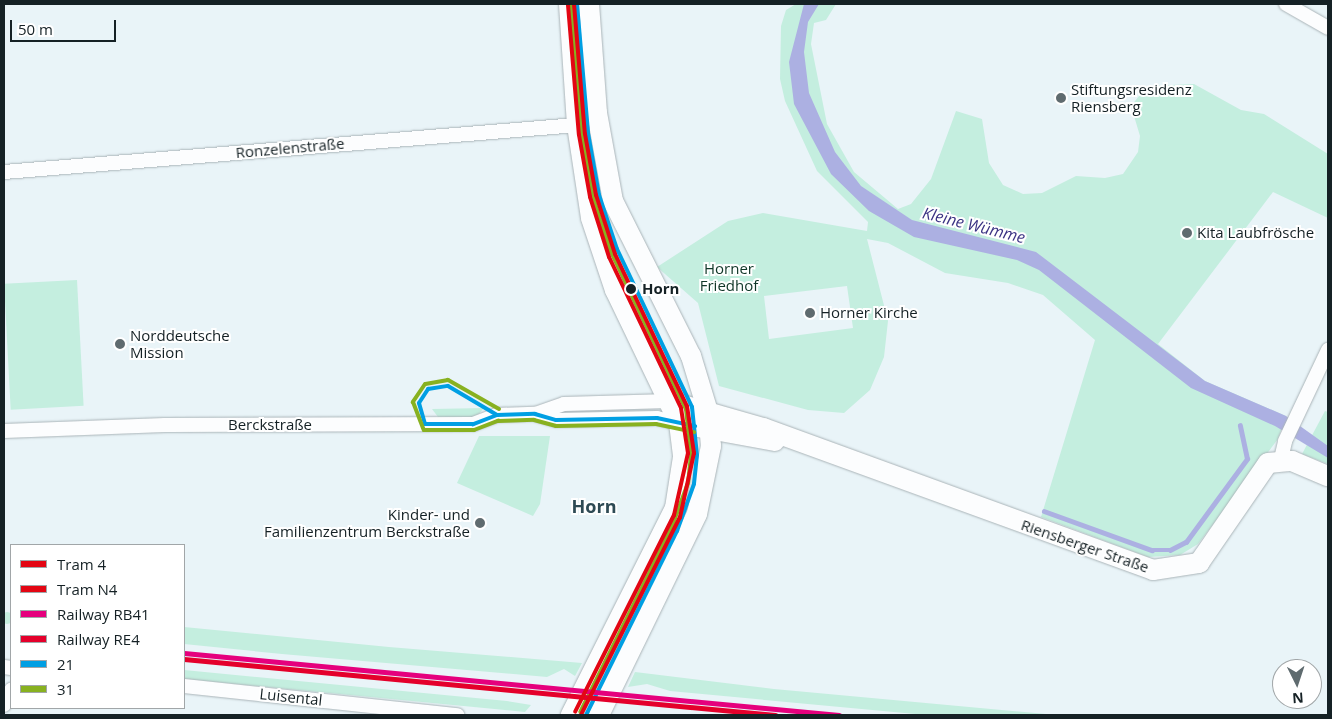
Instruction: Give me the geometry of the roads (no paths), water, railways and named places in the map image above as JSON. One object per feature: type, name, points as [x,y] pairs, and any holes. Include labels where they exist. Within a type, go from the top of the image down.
[{"type":"main road","points":[[569,4],[577,125],[591,218],[605,263],[679,423],[683,457],[675,508],[571,715]]},
{"type":"main road","points":[[590,4],[597,113],[613,201],[691,356],[709,421],[707,480],[697,514],[599,715]]},
{"type":"main road","points":[[669,401],[709,421]]},
{"type":"main road","points":[[679,423],[709,421]]},
{"type":"main road","name":"Riensberger Straße","points":[[709,421],[845,460],[1153,570],[1200,563],[1256,476],[1283,450]]},
{"type":"main road","points":[[1283,450],[1328,476]]},
{"type":"street","points":[[1286,4],[1328,28]]},
{"type":"street","name":"Ronzelenstraße","points":[[4,172],[577,125]]},
{"type":"street","points":[[1283,450],[1328,350]]},
{"type":"street","name":"Berckstraße","points":[[535,414],[564,404],[669,401]]},
{"type":"street","name":"Berckstraße","points":[[4,431],[165,425],[473,424],[497,415],[535,414],[556,420],[657,418],[679,423]]},
{"type":"street","name":"Luisental","points":[[185,686],[458,715]]},
{"type":"street","points":[[4,705],[10,692]]},
{"type":"water","points":[[804,4],[819,4],[808,22],[804,52],[809,93],[835,152],[861,186],[912,220],[1036,252],[1205,381],[1286,416],[1328,446],[1328,458],[1275,426],[1191,388],[1039,270],[1017,260],[914,237],[869,211],[831,174],[794,104],[789,62]]},
{"type":"waterway","points":[[1044,511],[1152,550],[1170,550],[1186,542],[1247,459],[1240,426]]},
{"type":"tram line","name":"4","points":[[574,4],[585,134],[596,195],[615,254],[687,406],[694,453],[680,517],[581,715]]},
{"type":"tram line","name":"N4","points":[[568,5],[579,135],[590,197],[609,257],[681,408],[688,453],[674,515],[575,712]]},
{"type":"rail line","name":"RB41","points":[[185,653],[839,715]]},
{"type":"rail line","name":"RE4","points":[[185,659],[775,715]]},
{"type":"place","name":"Stiftungsresidenz Riensberg","points":[[1061,98]]},
{"type":"place","name":"Kita Laubfrösche","points":[[1187,233]]},
{"type":"place","name":"Horn","points":[[631,289]]},
{"type":"place","name":"Horner Kirche","points":[[810,313]]},
{"type":"place","name":"Norddeutsche Mission","points":[[120,344]]},
{"type":"place","name":"Kinder- und Familienzentrum Berckstraße","points":[[480,523]]},
{"type":"district","name":"Horn","points":[[594,506]]},
{"type":"water label","name":"Kleine Wümme","points":[[974,225]]},
{"type":"park label","name":"Horner Friedhof","points":[[729,276]]}]
